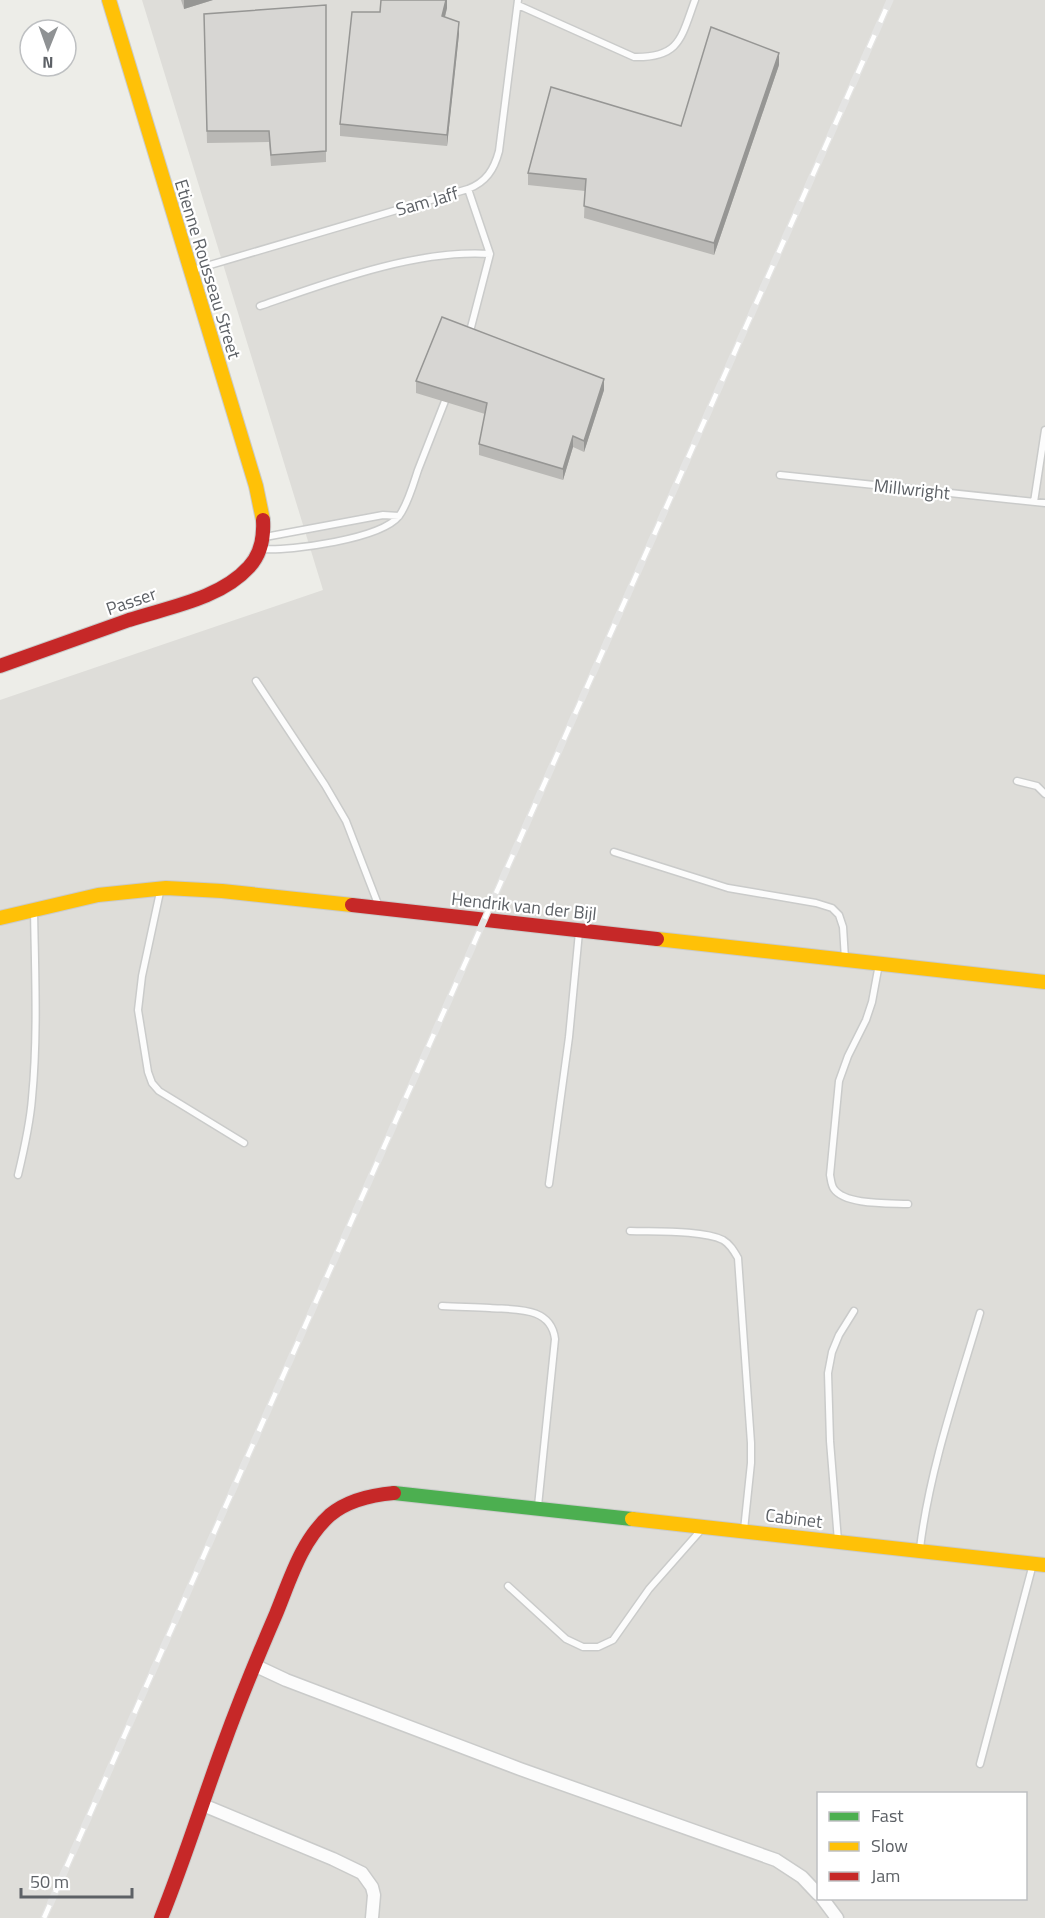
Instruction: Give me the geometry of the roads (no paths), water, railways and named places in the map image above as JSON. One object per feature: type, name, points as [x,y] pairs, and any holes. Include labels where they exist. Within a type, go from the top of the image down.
[{"type":"street","name":"Etienne Rousseau Street","points":[[109,0],[256,486],[262,515],[260,543]]},
{"type":"street","name":"Passer","points":[[0,666],[211,592],[240,574],[255,558],[260,543]]},
{"type":"street","name":"Hendrik van der Bijl","points":[[0,918],[115,892],[160,888],[222,891],[1045,982]]},
{"type":"street","name":"Cabinet","points":[[161,1918],[254,1665],[305,1545],[329,1516],[341,1507],[370,1495],[385,1493],[1039,1564]]},
{"type":"street","points":[[254,1665],[286,1680],[520,1769],[776,1860],[802,1877],[817,1892]]},
{"type":"street","points":[[203,1805],[362,1873],[372,1887],[374,1895],[372,1918]]},
{"type":"street","points":[[823,1900],[837,1918]]},
{"type":"lane","points":[[518,3],[634,57],[650,57],[666,54],[680,39],[695,0]]},
{"type":"lane","name":"Sam Jaff","points":[[190,271],[468,189],[486,178],[493,169],[499,151],[518,3]]},
{"type":"lane","points":[[468,189],[490,254],[468,338]]},
{"type":"lane","points":[[260,306],[330,282],[420,259],[465,253],[490,254]]},
{"type":"lane","points":[[260,543],[303,547],[374,532],[389,525],[399,516],[445,401]]},
{"type":"lane","points":[[1034,502],[1045,430]]},
{"type":"lane","name":"Millwright","points":[[780,475],[1045,503]]},
{"type":"lane","points":[[260,543],[376,516],[399,516]]},
{"type":"lane","points":[[256,681],[325,785],[346,821],[379,908]]},
{"type":"lane","points":[[1017,781],[1037,786],[1045,794]]},
{"type":"lane","points":[[614,852],[728,888],[816,903],[832,908],[839,915],[843,927],[845,960]]},
{"type":"lane","points":[[160,888],[142,976],[138,1010],[148,1072],[152,1083],[159,1091],[244,1143]]},
{"type":"lane","points":[[18,1175],[28,1133],[32,1099],[35,1011],[34,910]]},
{"type":"lane","points":[[549,1184],[569,1037],[580,930]]},
{"type":"lane","points":[[879,964],[867,1020],[848,1056],[839,1081],[830,1174],[832,1187],[841,1196],[860,1201],[908,1204]]},
{"type":"lane","points":[[630,1231],[682,1233],[723,1240],[731,1246],[738,1258],[751,1443],[744,1531]]},
{"type":"lane","points":[[442,1306],[528,1311],[548,1322],[554,1330],[538,1509]]},
{"type":"lane","points":[[838,1542],[830,1441],[828,1373],[832,1352],[839,1335],[854,1311]]},
{"type":"lane","points":[[919,1551],[925,1505],[933,1472],[980,1313]]},
{"type":"lane","points":[[508,1586],[566,1639],[583,1647],[598,1647],[613,1640],[649,1589],[704,1527]]},
{"type":"lane","points":[[980,1764],[1039,1564]]},
{"type":"railway","points":[[44,1918],[890,0]]}]
